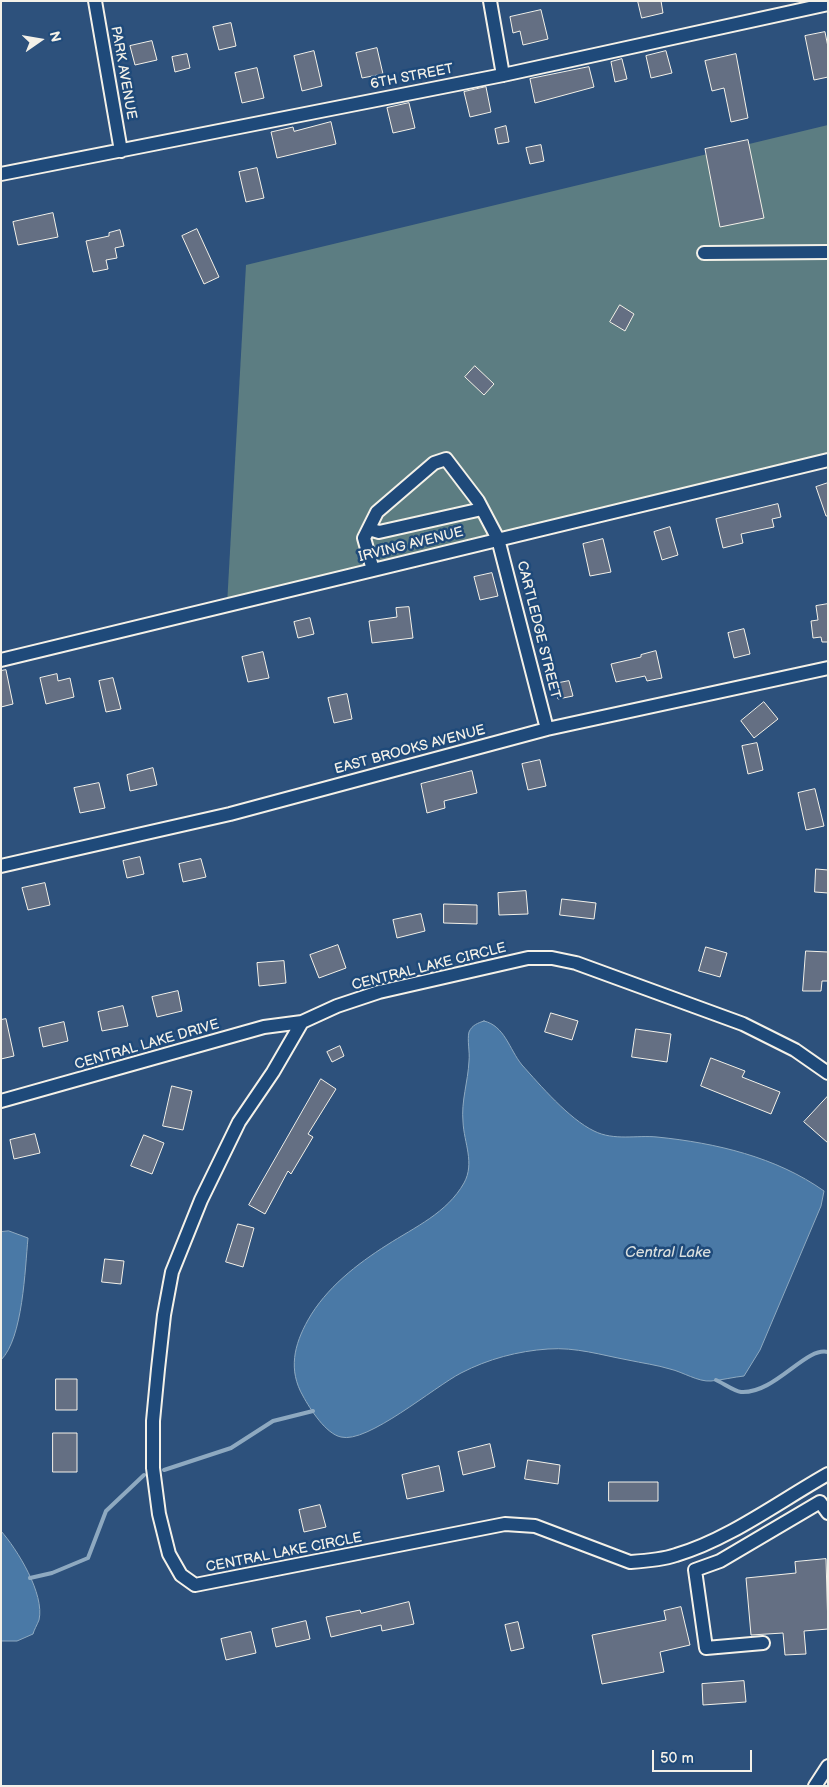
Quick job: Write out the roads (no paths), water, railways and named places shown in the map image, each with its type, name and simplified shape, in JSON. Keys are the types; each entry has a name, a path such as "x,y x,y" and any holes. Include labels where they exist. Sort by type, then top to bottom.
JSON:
{"street":[{"name":"PARK AVENUE","path":"95,1 121,151"},
{"path":"490,1 503,75"},
{"name":"6TH STREET","path":"1,174 503,75 828,4"},
{"path":"704,252 828,252"},
{"path":"373,570 364,538 377,512 434,462 446,459 482,509 498,539"},
{"name":"IRVING AVENUE","path":"1,660 828,460"},
{"path":"369,529 379,532 482,509"},
{"name":"CARTLEDGE STREET","path":"498,539 548,729"},
{"name":"EAST BROOKS AVENUE","path":"1,866 230,814 548,729 828,668"},
{"name":"CENTRAL LAKE CIRCLE","path":"828,1073 795,1050 743,1024 576,963 552,958 528,958 379,992 337,1006 302,1022 273,1072 239,1122 201,1200 172,1272 164,1315 153,1421 153,1468 168,1554 181,1575 195,1585 225,1581 505,1524 535,1526 630,1562 675,1555 726,1534 828,1474"},
{"name":"CENTRAL LAKE DRIVE","path":"1,1101 264,1027 302,1022"},
{"path":"695,1570 720,1561 820,1502 828,1513"},
{"path":"687,1551 695,1570 706,1648 762,1643"},
{"path":"815,1786 828,1766"}],"water":[{"name":"Central Lake","path":"484,1021 502,1033 517,1059 555,1101 584,1126 594,1131 609,1136 657,1137 723,1148 786,1169 824,1191 821,1206 760,1350 744,1376 706,1381 655,1365 578,1350 548,1349 503,1356 471,1368 449,1380 383,1424 353,1437 335,1435 314,1414 298,1386 294,1367 299,1339 315,1308 333,1287 354,1269 376,1252 440,1211 457,1194 464,1183 469,1168 463,1114 469,1061 468,1035 473,1026"},
{"path":"9,1231 28,1238 22,1302 14,1336 1,1360 1,1232"},
{"path":"1,1531 15,1549 28,1572 34,1585 40,1609 39,1620 33,1634 17,1641 1,1641"}],"waterway":[{"path":"716,1380 741,1392 754,1391 778,1379 810,1356 819,1352 828,1352"},
{"path":"164,1470 231,1448 273,1421 313,1411"},
{"path":"30,1578 52,1573 88,1558 106,1511 144,1475"}]}
